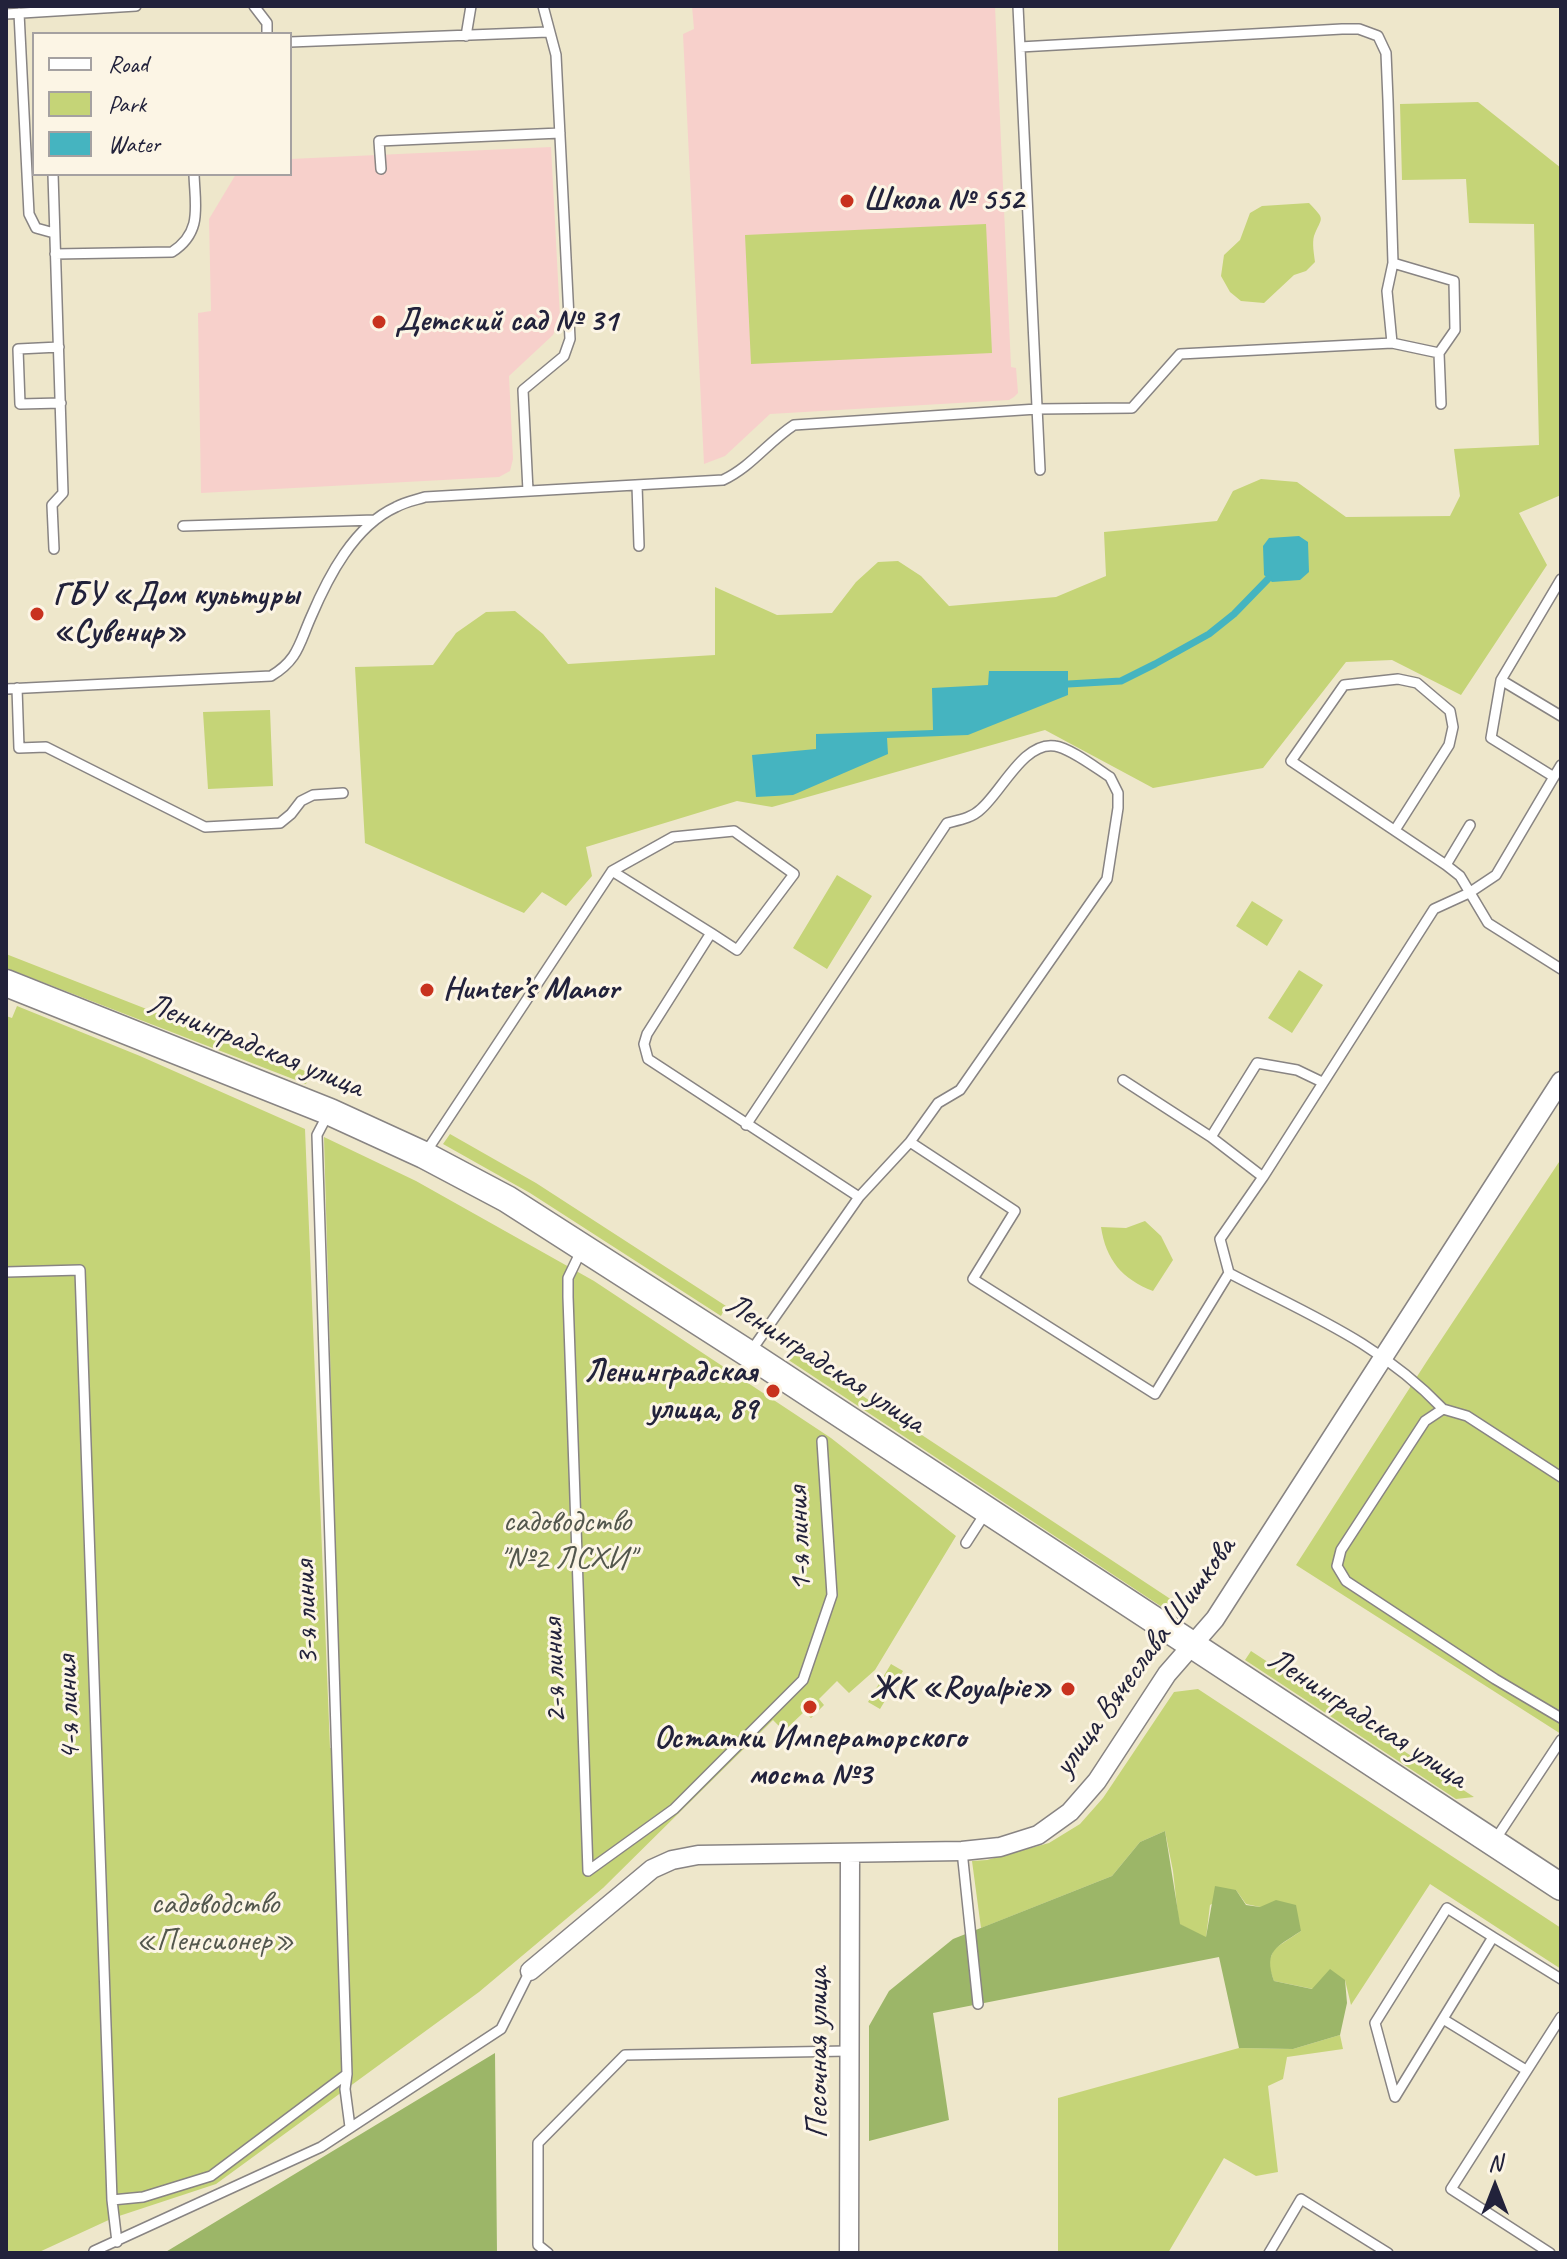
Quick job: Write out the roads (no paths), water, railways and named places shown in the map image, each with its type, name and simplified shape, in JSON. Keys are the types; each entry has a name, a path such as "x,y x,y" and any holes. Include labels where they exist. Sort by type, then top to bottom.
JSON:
{"street":[{"name":"Ленинградская улица","path":"6,983 330,1112 424,1155 507,1199 988,1510 1561,1887"},
{"name":"улица Вячеслава Шишкова","path":"530,1971 652,1869 672,1860 726,1853 850,1854 1000,1847 1038,1835 1070,1812 1097,1781 1167,1674 1215,1619 1561,1081"},
{"name":"Песочная улица","path":"849,2253 850,1854"}],"lane":[{"path":"6,14 136,6"},
{"path":"254,6 267,23 267,32"},
{"path":"466,36 471,6"},
{"path":"528,491 523,390 564,356 570,339 556,55 543,6"},
{"path":"1018,6 1040,470"},
{"path":"19,13 29,214 36,228 54,233"},
{"path":"1020,47 1342,29 1359,29 1378,36 1386,53 1393,263 1387,291 1392,343"},
{"path":"292,42 548,32"},
{"path":"24,121 32,130"},
{"path":"381,169 379,141 560,133"},
{"path":"53,176 63,493 52,505 54,549"},
{"path":"55,254 172,252 183,245 195,226 194,176"},
{"path":"1393,263 1454,281 1455,330 1439,353 1441,404"},
{"path":"343,793 313,795 301,801 280,823 205,827 46,747 19,748 12,688 271,676 291,662 336,566 375,520 396,506 425,497 723,480 752,462 776,437 794,425 1037,409 1132,408 1180,354 1392,343 1439,353"},
{"path":"59,347 18,349 20,404 61,403"},
{"path":"637,485 639,546"},
{"path":"183,526 375,520"},
{"path":"1554,777 1491,738 1501,680 1561,579"},
{"path":"1395,830 1449,745 1453,727 1450,711 1417,683 1398,679 1344,685 1291,761 1446,865 1460,876 1488,923 1561,969"},
{"path":"1501,680 1561,716"},
{"path":"746,1125 947,823 980,811 1030,751 1042,745 1058,746 1110,777 1115,784 1118,808 1107,879 960,1090 938,1103 910,1142 859,1197 749,1354"},
{"path":"910,1142 1015,1211 973,1279 1155,1394 1229,1273 1220,1239 1434,909 1469,893 1496,875 1561,765"},
{"path":"1446,865 1470,825"},
{"path":"424,1155 612,871 673,837 734,831 794,874 737,950 612,871"},
{"path":"711,933 647,1034 644,1052 648,1059 859,1197"},
{"path":"1211,1137 1257,1063 1297,1070 1322,1082"},
{"path":"1123,1080 1211,1137 1263,1177"},
{"name":"3-я линия","path":"330,1112 317,1135 347,2074 345,2089 350,2127"},
{"name":"2-я линия","path":"583,1248 568,1278 588,1871 674,1809 803,1680"},
{"name":"4-я линия","path":"6,1272 80,1270 112,2200 117,2242"},
{"path":"1229,1273 1354,1337 1415,1379 1443,1409 1467,1416 1561,1477"},
{"path":"1443,1409 1425,1421 1341,1550 1337,1566 1346,1581 1495,1679 1561,1718"},
{"name":"1-я линия","path":"803,1680 832,1595 822,1441"},
{"path":"966,1543 988,1510"},
{"path":"1493,1842 1561,1740"},
{"path":"962,1851 978,2004"},
{"path":"1493,1937 1395,2097 1375,2023 1447,1908 1561,1979"},
{"path":"94,2251 321,2147 501,2029 530,1971"},
{"path":"1550,2253 1451,2189 1561,2017"},
{"path":"1443,2019 1526,2070"},
{"path":"548,2253 538,2245 538,2143 625,2055 848,2051"},
{"path":"112,2200 143,2197 211,2176 347,2074"},
{"path":"1269,2253 1301,2199 1388,2253"}],"water":[{"path":"1299,536 1308,542 1309,572 1300,580 1272,582 1264,575 1263,546 1269,538"},
{"path":"989,671 1068,671 1068,695 968,735 887,738 888,754 793,795 756,797 752,755 816,749 816,734 933,730 932,688 988,685"}],"waterway":[{"path":"1068,684 1121,681 1155,664 1209,634 1234,614 1268,579"}],"place":[{"name":"Школа № 552","path":"847,201"},
{"name":"Детский сад № 31","path":"379,322"},
{"name":"ГБУ «Дом культуры «Сувенир»","path":"37,614"},
{"name":"Hunter’s Manor","path":"427,990"},
{"name":"Ленинградская улица, 89","path":"773,1391"},
{"name":"ЖК «Royalpie»","path":"1068,1689"},
{"name":"Остатки Императорского моста №3","path":"810,1707"}],"park label":[{"name":"садоводство \"№2 ЛСХИ\"","path":"567,1542"},
{"name":"садоводство «Пенсионер»","path":"215,1924"}]}
